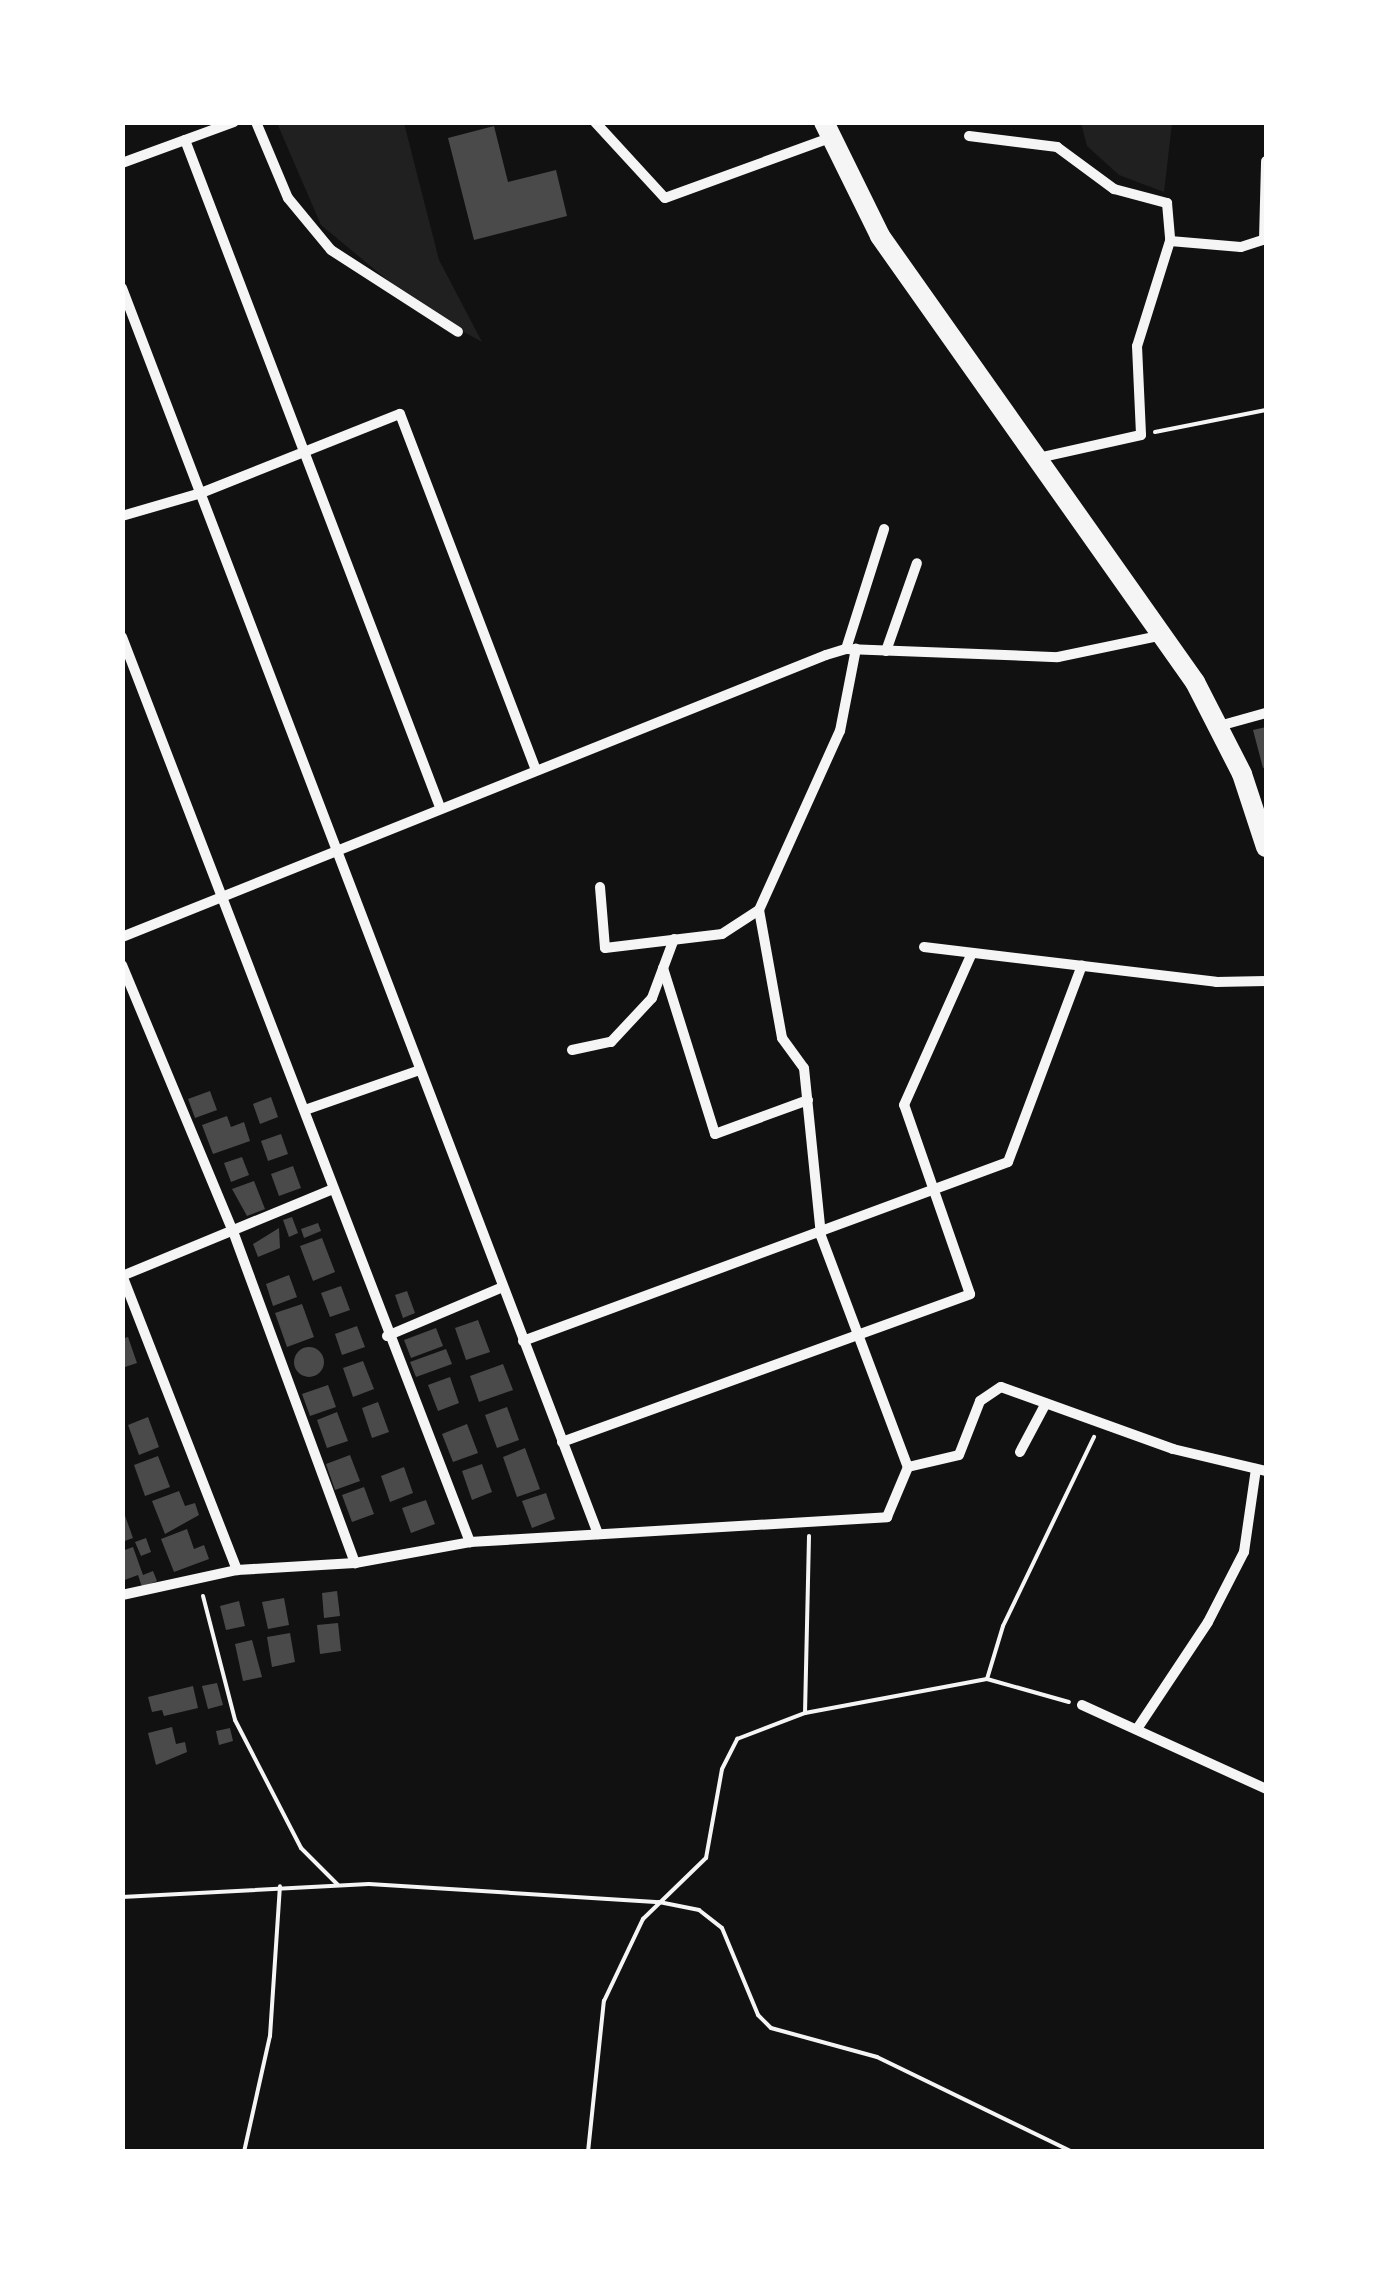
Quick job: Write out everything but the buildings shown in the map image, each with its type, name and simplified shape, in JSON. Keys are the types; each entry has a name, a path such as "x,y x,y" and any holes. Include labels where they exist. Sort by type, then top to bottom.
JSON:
{"highway":[{"path":"827,130 880,236 1164,634 1220,726 1266,846"}],"street":[{"path":"122,163 234,122"},
{"path":"256,122 288,198 331,250 458,332"},
{"path":"595,122 665,198 827,130"},
{"path":"969,136 1058,147 1114,189 1167,203 1170,241 1137,346 1141,435 1037,458"},
{"path":"185,140 440,807"},
{"path":"1170,241 1241,247 1265,240 1266,162"},
{"path":"122,288 598,1534"},
{"path":"122,516 200,493 400,414 536,770"},
{"path":"600,888 605,948 722,934 759,910 840,731 851,649 884,529"},
{"path":"886,652 917,564"},
{"path":"122,937 336,848 851,649 1058,657 1164,634"},
{"path":"122,637 470,1542"},
{"path":"1220,726 1266,714"},
{"path":"122,1596 237,1570 355,1563 470,1542 887,1517 908,1468 821,1236 804,1068 782,1038 759,910"},
{"path":"572,1050 611,1042 652,998 674,939"},
{"path":"924,947 1082,966 1266,981"},
{"path":"562,1442 970,1294 930,1192 904,1105 971,954"},
{"path":"122,965 234,1234 355,1563"},
{"path":"523,1342 821,1236 1008,1162 1082,966"},
{"path":"663,968 715,1134 808,1100"},
{"path":"305,1110 420,1070"},
{"path":"237,1570 122,1276 234,1234 333,1189"},
{"path":"388,1336 503,1288"},
{"path":"908,1468 958,1455 980,1401 1002,1387 1101,1423 1261,1470 1244,1552 1208,1622 1138,1729"},
{"path":"1020,1452 1046,1403"},
{"path":"1082,1706 1266,1789"}],"path":[{"path":"1141,435 1266,410"},
{"path":"987,1679 1003,1626 1101,1423"},
{"path":"805,1713 809,1522"},
{"path":"199,1578 235,1720 301,1848 338,1885"},
{"path":"588,2152 604,2001 643,1919 706,1858 722,1769 736,1739 805,1713 987,1679 1082,1706"},
{"path":"122,1897 338,1885 659,1902 699,1910 722,1928 758,2015 770,2028 878,2057 1073,2152"},
{"path":"244,2152 270,2036 280,1886"}],"shaded area":[{"path":"277,123 404,123 439,260 482,342 421,308 321,225"},
{"path":"1081,123 1172,123 1164,192 1119,175 1087,146"}]}
